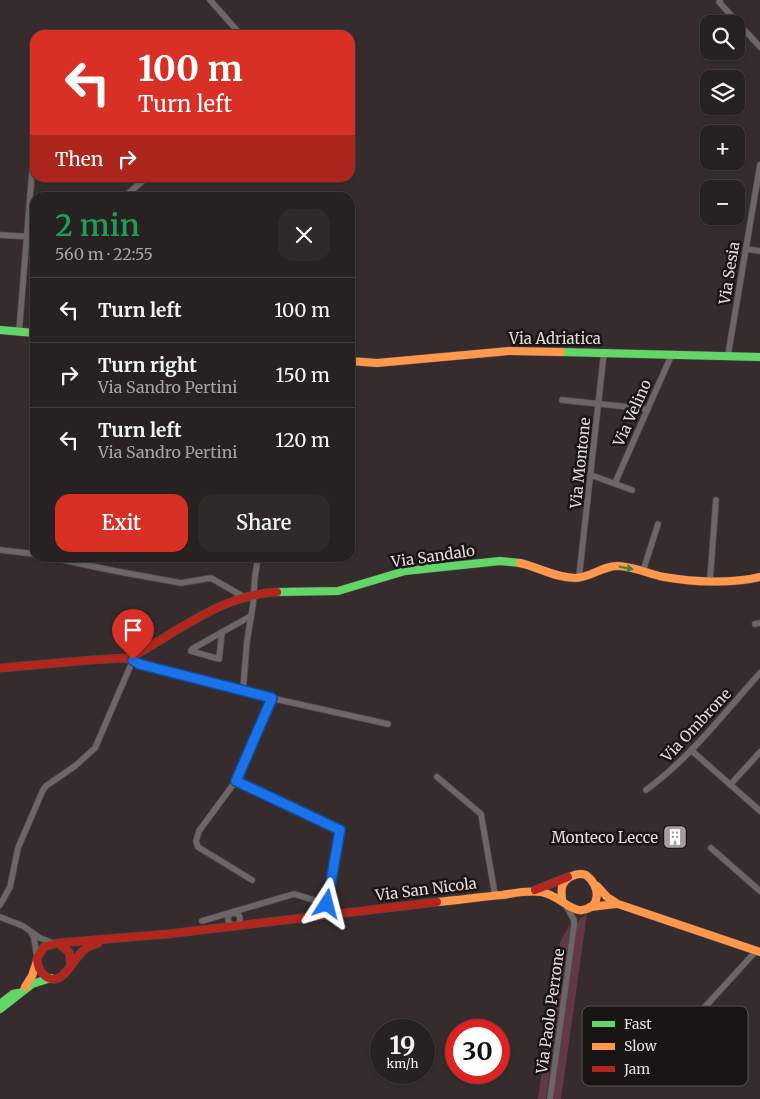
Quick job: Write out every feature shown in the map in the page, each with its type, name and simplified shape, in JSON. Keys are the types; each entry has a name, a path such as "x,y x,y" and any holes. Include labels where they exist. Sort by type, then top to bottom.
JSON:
{"main road":[{"path":"0,330 30,333"},
{"name":"Via Adriatica","path":"355,361 377,363 509,351 728,354 760,357"},
{"name":"Via Sandalo","path":"133,660 137,654 185,626 225,605 255,594 337,591 410,570 477,565 491,562 514,562 580,578"},
{"path":"580,578 613,566 675,578 745,581 760,577"},
{"path":"0,668 91,660 125,658 133,660"},
{"name":"Via San Nicola","path":"532,891 570,876 585,875 596,884 607,898 618,904 758,952"},
{"path":"564,903 562,887 570,876"},
{"path":"589,908 597,898 596,884"},
{"name":"Via San Nicola","path":"56,943 108,940 532,891 548,893 572,910 579,911 596,905 618,904"},
{"name":"Via San Nicola","path":"21,991 36,982 62,977 86,948 108,940"},
{"path":"0,1009 21,991 32,976 43,947 56,943 68,950 71,965"},
{"path":"37,959 40,972 52,978"},
{"path":"0,1004 13,994 21,991"},
{"path":"0,1013 11,1000"}],"street":[{"path":"210,0 237,30"},
{"path":"719,1 760,47"},
{"name":"Via Sesia","path":"728,354 760,165"},
{"path":"130,192 141,182"},
{"path":"19,332 30,199"},
{"path":"0,235 27,237"},
{"path":"746,249 757,250 760,247"},
{"name":"Via Montone","path":"580,578 604,352"},
{"name":"Via Velino","path":"615,483 672,354"},
{"path":"562,400 648,409"},
{"path":"591,475 632,490"},
{"path":"710,580 716,500"},
{"path":"643,571 658,524"},
{"path":"0,550 30,553"},
{"path":"74,562 181,583 211,578 221,582 244,597"},
{"path":"243,690 257,562"},
{"path":"222,632 220,659 191,651 192,649 222,632 251,616"},
{"path":"0,905 10,886 18,848 43,790 95,748 133,660 139,664 272,698 388,724"},
{"name":"Via Ombrone","path":"646,790 663,778 692,750 760,673"},
{"path":"252,880 200,849 196,841 199,831 236,781 272,698"},
{"path":"692,750 760,812"},
{"path":"730,785 760,752"},
{"path":"437,777 481,814 495,895"},
{"path":"236,781 340,830 326,915"},
{"path":"711,848 760,891"},
{"path":"202,922 294,894 327,904"},
{"name":"Via Paolo Perrone","path":"550,1099 574,926 574,920 564,903"},
{"path":"574,926 581,915 589,908"},
{"path":"232,912 236,912 240,919 235,925"},
{"path":"0,917 28,928 40,938 56,943"},
{"path":"28,928 34,938 37,959"},
{"path":"707,1006 758,952"}],"shaded area":[{"path":"587,914 561,1099 552,1099 576,927 579,920"},
{"path":"571,923 546,1099 538,1099 560,942"}],"traffic: fast":[{"path":"0,330 30,333"},
{"path":"561,352 760,357"},
{"path":"277,592 338,591 405,571 500,561 520,563"},
{"path":"0,1009 32,984 51,978"},
{"path":"0,1004 13,994 18,993"}],"traffic: slow":[{"path":"355,361 377,363 509,351 561,352"},
{"path":"520,563 568,578 586,576 613,566 631,568 664,577 712,582 737,581 760,577"},
{"path":"437,902 536,891 547,893 573,908 582,910 593,905 596,901 596,890 591,879 586,875 579,874 566,880 562,887 562,900"},
{"path":"597,886 607,897 618,904 760,952"},
{"path":"590,907 616,904"},
{"path":"25,987 32,976 37,961"}],"traffic: jam":[{"path":"0,668 91,660 125,658 133,660 137,654 204,614 239,599 277,592"},
{"path":"535,890 568,877"},
{"path":"58,943 168,934 437,902"},
{"path":"71,965 69,952 58,943 44,947 37,958 37,963 43,974 51,979 57,979 67,971 80,954 98,943"}],"place":[{"name":"Monteco Lecce","path":"675,837"}],"route":[{"path":"133,660 139,664 272,698 236,781 340,830 327,904"}]}
